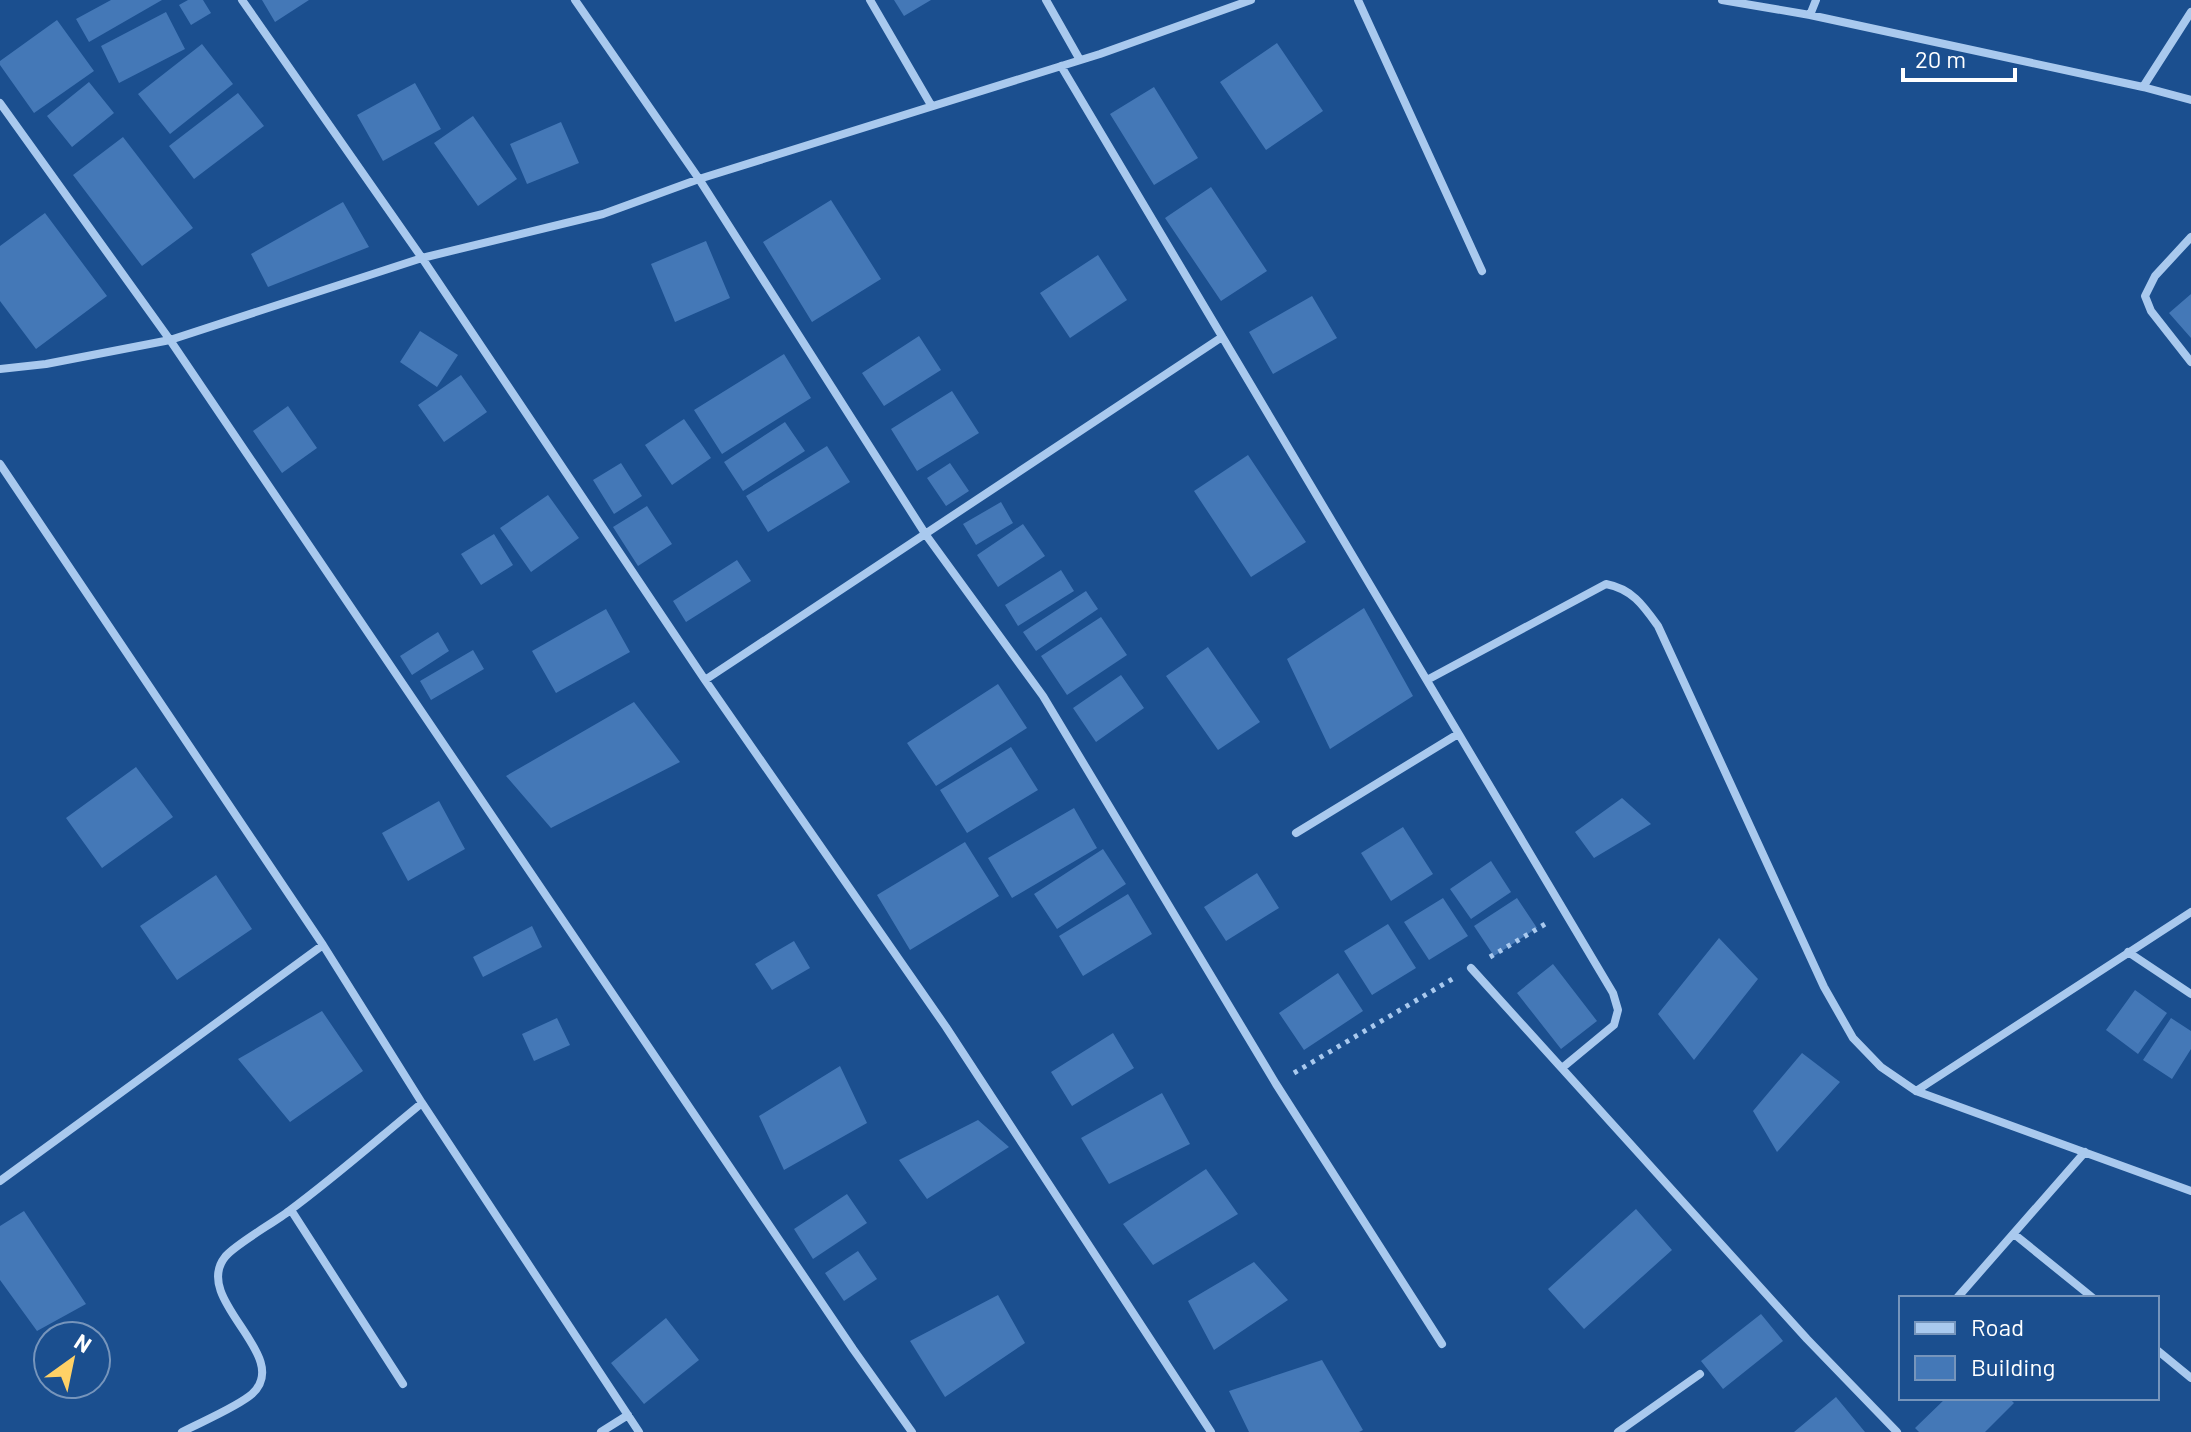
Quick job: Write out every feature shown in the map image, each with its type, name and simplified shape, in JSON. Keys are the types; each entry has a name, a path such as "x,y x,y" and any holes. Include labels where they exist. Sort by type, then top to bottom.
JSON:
{"street":[{"path":"242,0 422,258 705,680 946,1027 1211,1432"},
{"path":"575,0 699,179 926,535 1043,696 1276,1084 1442,1344"},
{"path":"870,0 931,105"},
{"path":"1046,0 1080,60"},
{"path":"0,369 46,364 170,340 422,258 603,214 699,179 1080,60 1251,0"},
{"path":"1358,0 1482,271"},
{"path":"1722,0 1810,15 2191,100"},
{"path":"1810,15 1816,0"},
{"path":"2143,87 2191,12"},
{"path":"1061,66 1613,993 1618,1010 1614,1025 1562,1068"},
{"path":"0,103 170,340 912,1432"},
{"path":"2191,237 2155,276 2145,296 2151,311 2191,362"},
{"path":"705,680 1222,337"},
{"path":"0,464 323,945 422,1103 639,1432"},
{"path":"1427,680 1606,584 1622,587 1640,600 1658,626 1824,987 1853,1038 1881,1067 1916,1091 2191,1191"},
{"path":"1296,833 1458,734"},
{"path":"1916,1091 2191,912"},
{"path":"0,1181 323,945"},
{"path":"2128,952 2191,994"},
{"path":"1471,968 1807,1339 1897,1432"},
{"path":"182,1432 251,1395 262,1381 258,1355 222,1296 217,1274 225,1257 291,1210 422,1103"},
{"path":"1959,1296 2085,1152"},
{"path":"291,1210 403,1384"},
{"path":"2014,1234 2091,1296"},
{"path":"2159,1352 2191,1378"},
{"path":"1618,1432 1700,1374"},
{"path":"601,1432 628,1415"}],"path":[{"path":"1276,1084 1564,913"}],"building":[{"path":"111,0 162,0 89,42 76,19"},
{"path":"188,0 203,0 211,13 191,25 179,5"},
{"path":"262,0 309,0 275,22"},
{"path":"894,0 931,0 904,16"},
{"path":"166,12 185,49 119,83 101,46"},
{"path":"57,20 94,71 34,113 0,61"},
{"path":"1277,43 1323,111 1266,150 1220,82"},
{"path":"202,44 233,84 170,134 138,94"},
{"path":"89,82 114,113 72,147 47,116"},
{"path":"415,83 441,129 383,161 357,115"},
{"path":"1154,87 1198,158 1154,185 1110,114"},
{"path":"238,93 264,126 194,179 169,146"},
{"path":"473,116 517,179 478,206 434,143"},
{"path":"561,122 579,163 527,184 510,144"},
{"path":"123,137 193,228 142,266 73,175"},
{"path":"1211,187 1267,271 1221,301 1165,218"},
{"path":"831,200 881,279 812,322 763,242"},
{"path":"343,202 369,247 268,287 251,254"},
{"path":"45,213 107,296 36,349 0,301 0,246"},
{"path":"706,241 730,298 675,322 651,264"},
{"path":"1098,255 1127,300 1070,338 1040,293"},
{"path":"2191,294 2191,338 2169,313"},
{"path":"1312,296 1337,338 1273,374 1249,332"},
{"path":"420,331 458,355 437,387 400,362"},
{"path":"919,336 941,370 884,406 862,373"},
{"path":"784,354 811,398 722,454 694,410"},
{"path":"461,375 487,412 444,442 418,405"},
{"path":"952,391 979,433 917,471 891,429"},
{"path":"288,406 317,448 282,473 253,431"},
{"path":"684,419 711,458 672,485 645,445"},
{"path":"785,422 805,451 743,491 724,462"},
{"path":"827,446 850,482 768,532 746,496"},
{"path":"1248,455 1306,542 1251,577 1194,491"},
{"path":"621,463 642,496 614,514 593,480"},
{"path":"950,463 969,491 946,506 927,478"},
{"path":"548,495 579,538 531,572 500,528"},
{"path":"1001,502 1013,523 976,545 963,524"},
{"path":"647,506 672,544 638,566 613,527"},
{"path":"1023,524 1045,556 998,587 977,555"},
{"path":"494,534 513,565 481,585 461,554"},
{"path":"737,560 751,581 686,622 673,601"},
{"path":"1061,570 1074,591 1018,626 1005,605"},
{"path":"1086,591 1098,609 1036,651 1023,632"},
{"path":"1364,608 1413,696 1330,749 1287,659"},
{"path":"606,609 630,652 556,693 532,651"},
{"path":"1101,617 1127,655 1067,695 1041,656"},
{"path":"438,632 449,651 412,675 400,656"},
{"path":"1208,647 1260,722 1218,750 1166,676"},
{"path":"473,650 484,669 431,700 420,681"},
{"path":"1121,675 1144,708 1096,742 1073,708"},
{"path":"998,684 1027,728 936,786 907,743"},
{"path":"634,702 680,762 551,828 506,776"},
{"path":"1011,747 1038,790 967,833 940,790"},
{"path":"136,767 173,817 102,868 66,818"},
{"path":"1622,798 1651,824 1594,858 1575,832"},
{"path":"439,801 465,849 408,881 382,833"},
{"path":"1074,808 1097,848 1012,898 988,858"},
{"path":"1403,827 1433,874 1391,901 1361,853"},
{"path":"965,842 999,896 910,950 877,895"},
{"path":"1103,849 1126,884 1057,929 1034,894"},
{"path":"1491,861 1511,892 1471,919 1450,889"},
{"path":"1257,873 1279,908 1226,941 1204,907"},
{"path":"216,875 252,929 177,980 140,926"},
{"path":"1128,894 1152,934 1083,976 1059,936"},
{"path":"1443,898 1468,936 1429,960 1404,922"},
{"path":"1517,898 1537,928 1494,956 1474,926"},
{"path":"1388,924 1416,968 1372,995 1344,951"},
{"path":"532,926 542,947 483,977 473,957"},
{"path":"1719,938 1758,979 1694,1060 1658,1014"},
{"path":"794,941 810,968 772,990 755,964"},
{"path":"1553,964 1597,1021 1561,1049 1517,993"},
{"path":"1338,973 1363,1011 1304,1050 1279,1013"},
{"path":"2135,990 2167,1013 2138,1054 2106,1030"},
{"path":"322,1011 363,1071 290,1122 238,1059"},
{"path":"557,1018 570,1045 534,1061 522,1034"},
{"path":"2171,1018 2191,1031 2191,1049 2172,1079 2143,1060"},
{"path":"1113,1033 1134,1068 1072,1106 1051,1072"},
{"path":"1802,1053 1840,1082 1777,1152 1753,1111"},
{"path":"840,1066 867,1123 784,1170 759,1116"},
{"path":"1162,1093 1190,1144 1109,1184 1081,1138"},
{"path":"978,1120 1009,1147 927,1199 899,1160"},
{"path":"1206,1169 1238,1214 1153,1265 1123,1224"},
{"path":"847,1194 867,1223 813,1259 794,1229"},
{"path":"1636,1209 1672,1250 1584,1329 1548,1289"},
{"path":"24,1211 86,1304 57,1320 32,1320 32,1324 0,1280 0,1226"},
{"path":"858,1251 877,1279 844,1301 825,1273"},
{"path":"1254,1262 1288,1300 1214,1350 1188,1301"},
{"path":"998,1295 1025,1343 945,1397 910,1341"},
{"path":"1761,1314 1783,1341 1723,1389 1701,1361"},
{"path":"666,1318 699,1360 644,1404 611,1363"},
{"path":"1322,1360 1363,1430 1249,1432 1229,1391"},
{"path":"1836,1397 1865,1432 1794,1432"},
{"path":"1944,1400 2011,1400 2014,1403 1985,1432 1919,1432 1915,1428"}]}
